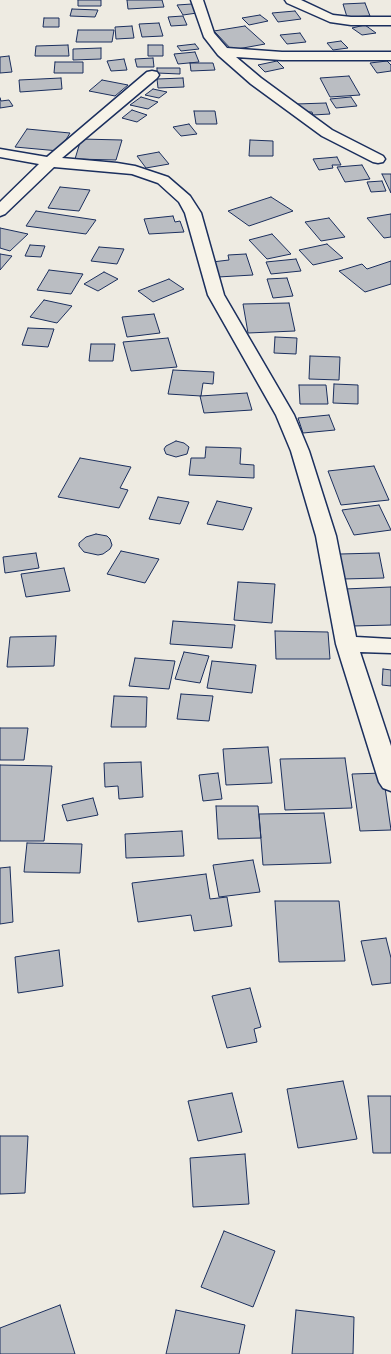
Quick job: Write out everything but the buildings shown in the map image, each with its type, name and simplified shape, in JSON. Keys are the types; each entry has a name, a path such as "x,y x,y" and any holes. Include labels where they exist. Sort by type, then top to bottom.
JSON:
{"street":[{"path":"197,0 208,34 223,52 256,81 327,133 378,159"},
{"path":"292,0 330,18 351,21 391,21"},
{"path":"223,52 282,56 391,56"},
{"path":"0,211 57,155 152,75"},
{"path":"0,153 51,162 117,167 135,170 163,180 185,199 193,213 216,295 285,415 300,451 326,536 347,644 391,782"},
{"path":"347,644 391,646"}]}
